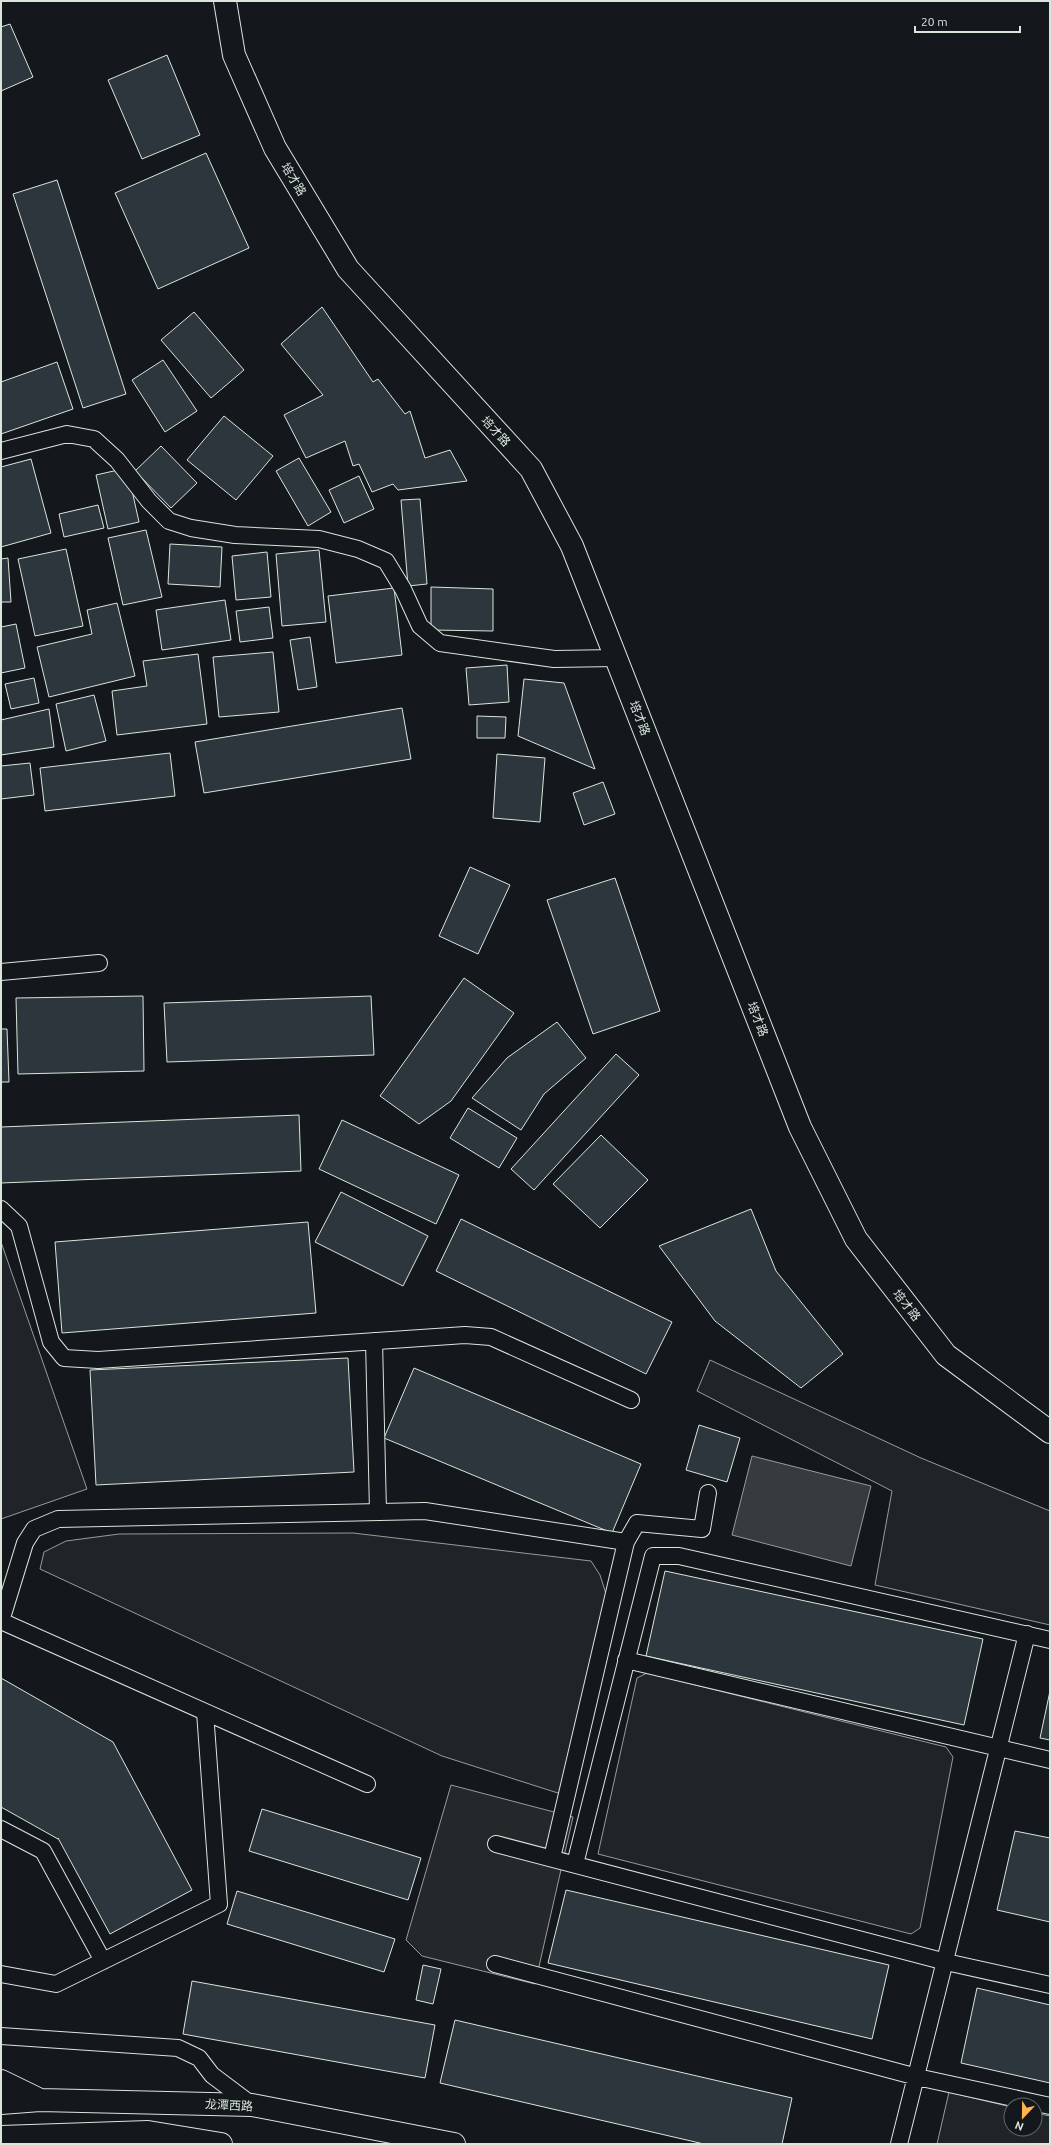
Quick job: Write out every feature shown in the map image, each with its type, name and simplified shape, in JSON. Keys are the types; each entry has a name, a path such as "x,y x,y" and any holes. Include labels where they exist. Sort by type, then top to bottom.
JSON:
{"street":[{"name":"培才路","path":"225,1 234,55 275,148 348,269 531,469 572,546 800,1127 856,1238 946,1355 1050,1432"},
{"path":"1,2081 40,2100"},
{"name":"龙潭西路","path":"1,2103 40,2100 252,2105 454,2144"},
{"path":"1,2137 59,2133 148,2132 221,2144"},
{"path":"39,2144 59,2133"}],"lane":[{"path":"1,451 67,434 94,439 117,460 149,501 169,521 191,528 235,535 319,539 358,549 386,561 403,589 420,626 440,643 554,659 616,658"},
{"path":"1,972 98,963"},
{"path":"1,1209 19,1226 51,1342 64,1358 98,1360 465,1334 491,1337 631,1400"},
{"path":"374,1341 378,1512"},
{"path":"552,1858 626,1542 637,1523 702,1529 708,1493"},
{"path":"368,1784 1,1621 25,1543 34,1529 58,1519 425,1511 626,1542"},
{"path":"575,1864 653,1556 679,1556 1050,1640"},
{"path":"899,2144 918,2076 1027,1634"},
{"path":"626,1660 1050,1760"},
{"path":"1,1974 56,1984 219,1904 205,1712"},
{"path":"1,1829 43,1851 103,1961"},
{"path":"496,1844 946,1962 1050,1985"},
{"path":"495,1964 918,2076 1050,2106"},
{"path":"1,2036 178,2048 199,2058 212,2075 252,2105"}],"shaded area":[{"path":"1,1242 87,1489 1,1519"},
{"path":"710,1360 921,1458 1050,1511 1050,1625 875,1585 892,1491 697,1391"},
{"path":"752,1456 871,1486 851,1566 732,1535"},
{"path":"353,1533 591,1561 600,1575 607,1597 561,1794 442,1756 40,1569 44,1552 66,1541 119,1534"},
{"path":"647,1673 946,1747 953,1757 920,1928 911,1934 598,1854 637,1678"},
{"path":"451,1785 573,1817 535,1984 422,1956 406,1940"},
{"path":"949,2092 1003,2105 1003,2137 1043,2137 1043,2115 1050,2116 1050,2144 937,2144"}],"building":[{"path":"10,24 33,77 1,91 1,27"},
{"path":"167,55 200,135 142,159 108,80"},
{"path":"206,153 249,248 158,289 115,193"},
{"path":"57,180 126,394 83,408 13,194"},
{"path":"322,307 373,382 378,379 405,414 410,411 425,458 450,450 467,481 398,490 393,484 372,492 359,464 353,466 345,441 306,458 284,415 323,395 281,344"},
{"path":"194,312 244,370 211,398 161,340"},
{"path":"163,360 197,411 165,432 132,380"},
{"path":"57,362 73,409 1,434 1,382"},
{"path":"224,416 273,456 236,500 187,460"},
{"path":"161,446 197,483 171,508 135,471"},
{"path":"299,458 331,512 308,526 276,471"},
{"path":"31,459 51,533 1,547 1,467"},
{"path":"118,470 131,486 139,522 108,529 96,475"},
{"path":"359,476 374,509 344,523 329,490"},
{"path":"420,499 427,584 408,586 401,500"},
{"path":"98,505 104,528 64,537 59,514"},
{"path":"146,530 162,597 123,605 108,538"},
{"path":"170,544 222,547 220,587 168,584"},
{"path":"66,549 83,626 35,636 18,559"},
{"path":"319,550 326,622 282,626 276,554"},
{"path":"267,552 271,597 236,600 232,556"},
{"path":"8,558 11,602 1,602 1,559"},
{"path":"431,587 493,589 493,631 431,630"},
{"path":"394,588 402,655 336,663 328,596"},
{"path":"225,600 231,640 162,650 156,610"},
{"path":"117,603 135,676 49,697 37,647 92,634 87,610"},
{"path":"269,607 273,638 240,642 236,611"},
{"path":"16,624 25,668 1,673 1,627"},
{"path":"310,637 317,687 298,690 290,640"},
{"path":"273,652 279,712 219,717 213,657"},
{"path":"198,654 207,724 117,735 112,691 147,686 143,661"},
{"path":"507,665 509,702 469,705 466,668"},
{"path":"34,678 39,703 11,709 5,684"},
{"path":"524,679 564,683 595,769 518,736"},
{"path":"94,695 106,741 66,751 56,704"},
{"path":"402,708 411,759 204,793 195,742"},
{"path":"49,709 54,747 1,755 1,720"},
{"path":"477,716 506,717 505,738 477,738"},
{"path":"170,753 175,796 45,811 40,768"},
{"path":"497,754 545,758 540,822 493,818"},
{"path":"30,763 34,795 1,799 1,766"},
{"path":"603,782 615,814 584,825 573,793"},
{"path":"470,867 510,885 478,954 439,936"},
{"path":"615,878 660,1011 593,1034 547,900"},
{"path":"464,978 514,1013 451,1101 419,1124 380,1096"},
{"path":"143,996 144,1071 18,1074 16,998"},
{"path":"371,996 374,1055 167,1062 164,1003"},
{"path":"557,1022 586,1058 544,1094 521,1130 472,1098 507,1058"},
{"path":"1,1029 7,1029 9,1082 1,1082"},
{"path":"616,1054 639,1075 534,1190 511,1169"},
{"path":"468,1108 517,1138 499,1168 450,1138"},
{"path":"299,1115 301,1171 1,1183 1,1127"},
{"path":"342,1120 459,1175 436,1224 319,1169"},
{"path":"601,1135 648,1180 600,1228 553,1184"},
{"path":"341,1192 428,1236 403,1286 315,1242"},
{"path":"751,1209 776,1271 843,1354 801,1388 715,1321 659,1246"},
{"path":"461,1219 672,1322 646,1374 436,1271"},
{"path":"308,1222 316,1313 62,1333 55,1242"},
{"path":"348,1358 354,1472 96,1485 90,1370"},
{"path":"414,1368 641,1464 612,1533 384,1438"},
{"path":"699,1425 740,1438 727,1482 686,1470"},
{"path":"665,1571 983,1639 964,1725 646,1656"},
{"path":"1,1678 113,1742 192,1890 110,1934 58,1838 1,1807"},
{"path":"1050,1691 1050,1740 1040,1738"},
{"path":"262,1809 421,1858 408,1900 249,1851"},
{"path":"1015,1831 1050,1838 1050,1922 997,1910"},
{"path":"566,1890 889,1965 872,2039 548,1963"},
{"path":"237,1891 395,1939 384,1972 227,1924"},
{"path":"423,1965 441,1969 433,2004 416,2000"},
{"path":"192,1981 435,2025 425,2078 183,2034"},
{"path":"977,1988 1050,2005 1050,2083 961,2063"},
{"path":"455,2020 792,2098 782,2144 704,2144 440,2083"}]}
